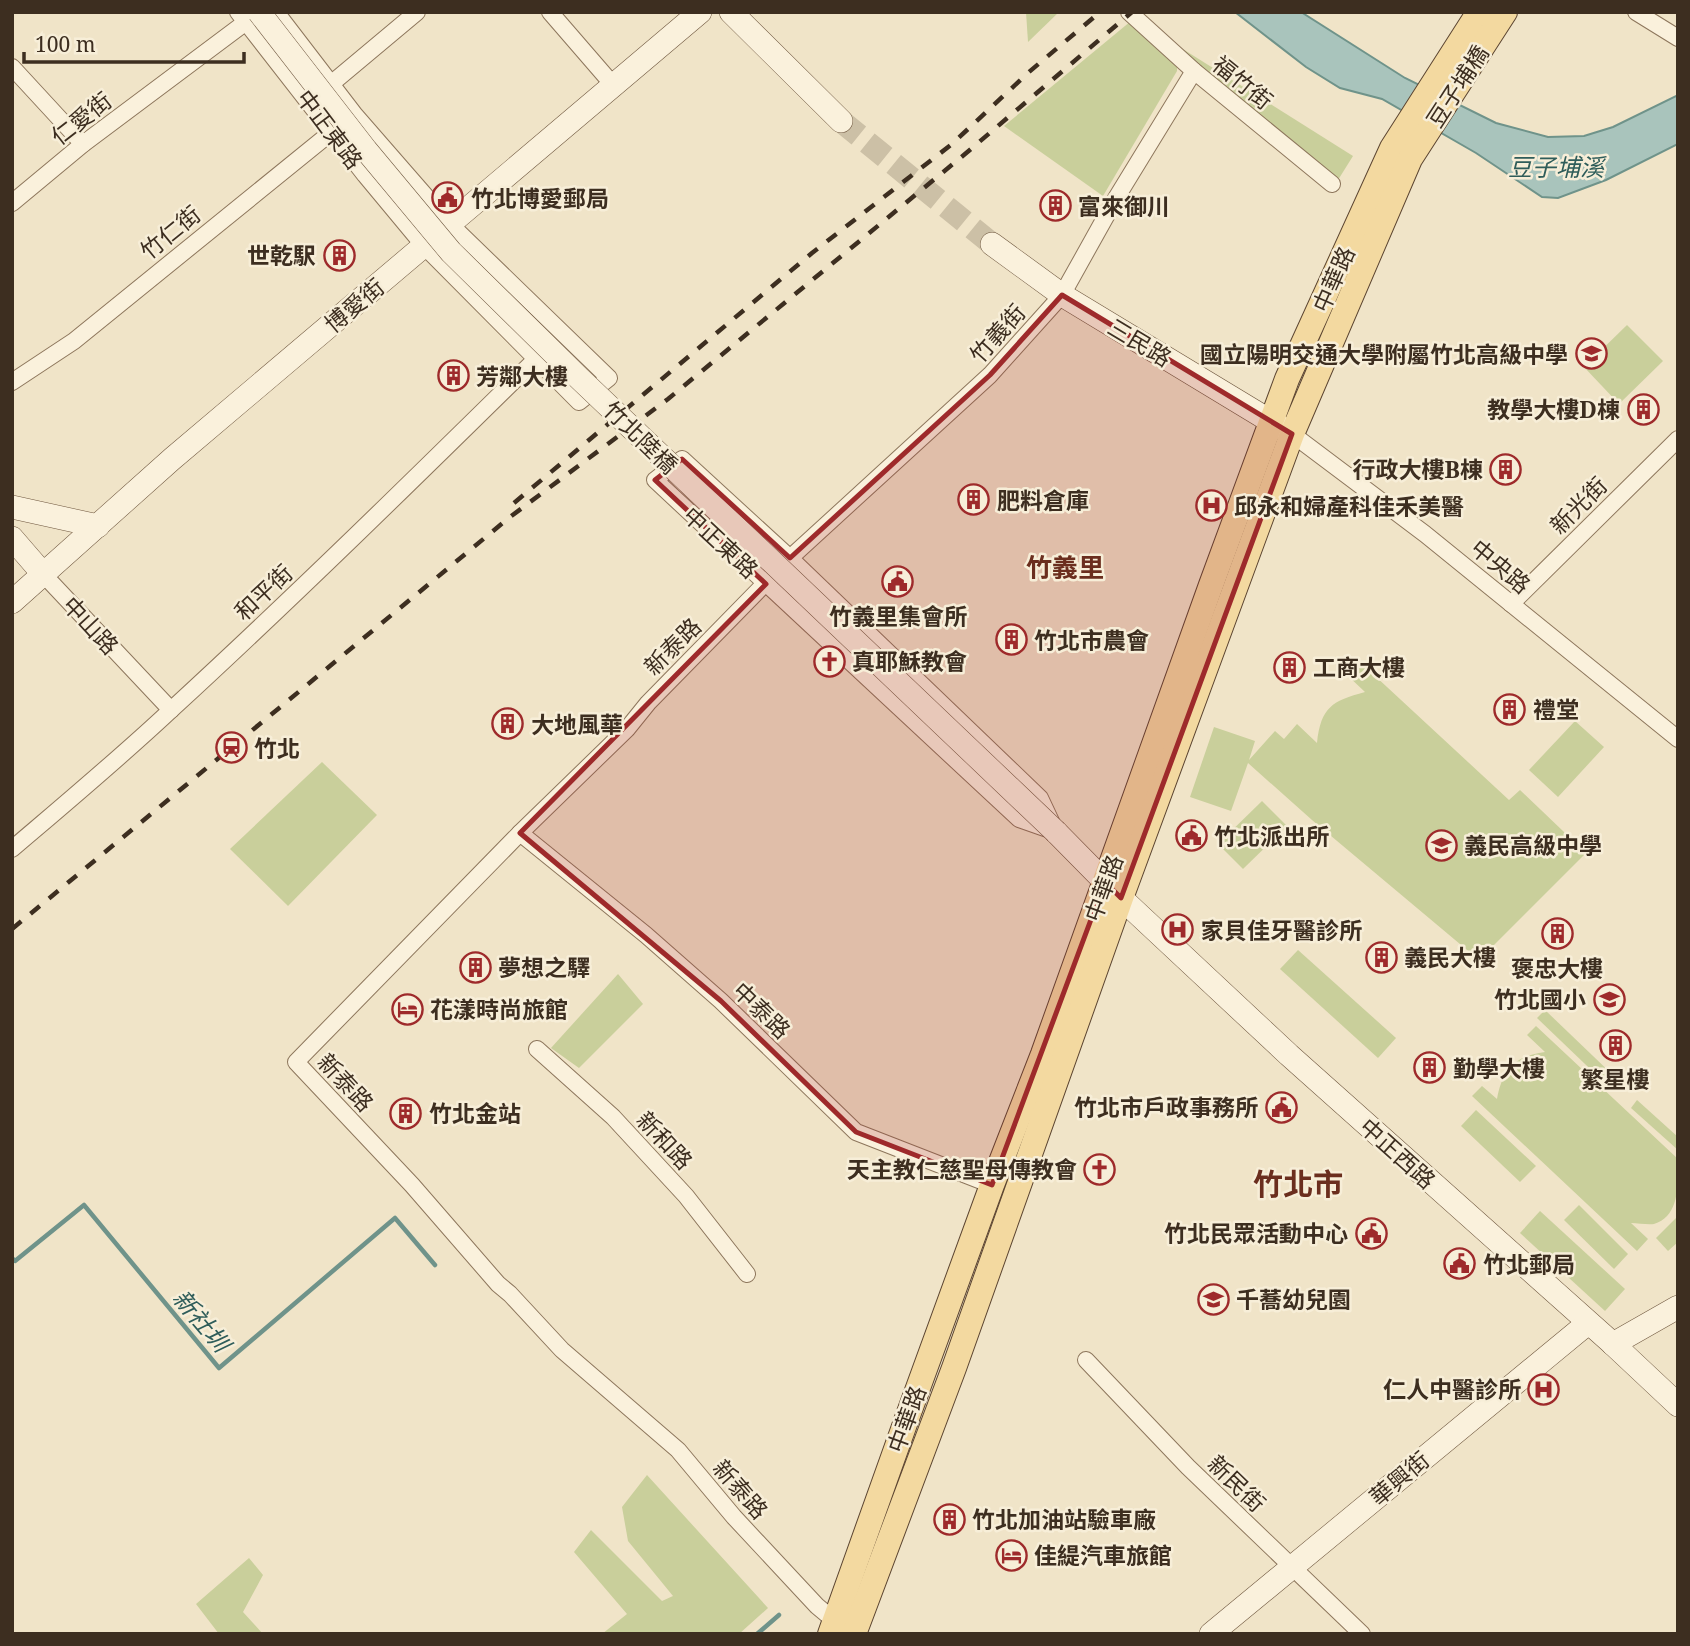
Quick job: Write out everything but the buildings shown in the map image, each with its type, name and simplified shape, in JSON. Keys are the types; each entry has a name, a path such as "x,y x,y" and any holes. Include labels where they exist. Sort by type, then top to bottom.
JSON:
{"main road":[{"name":"豆子埔橋","path":"1401,154 1479,12"},
{"name":"豆子埔橋","path":"1401,154 1505,12"},
{"name":"中華路","path":"842,1631 954,1368 1270,421 1287,379 1401,154"},
{"name":"中華路","path":"842,1631 992,1185 1043,1055 1113,890 1401,154"}],"street":[{"name":"中正東路","path":"248,15 331,131 424,246 536,359 579,402 609,378 450,224 355,115 276,12"},
{"path":"310,102 417,12"},
{"path":"550,12 614,86"},
{"name":"博愛街","path":"12,602 172,459 700,12"},
{"path":"732,12 841,121"},
{"name":"福竹街","path":"1129,12 1194,71 1332,184"},
{"path":"1636,12 1658,18 1678,38"},
{"name":"仁愛街","path":"12,203 248,15"},
{"name":"竹北陸橋","path":"248,15 451,252 579,378 1056,832"},
{"path":"12,67 83,144"},
{"name":"竹義街","path":"769,580 990,375 1062,295 1115,200 1194,71"},
{"name":"竹仁街","path":"12,382 74,341 331,131 355,115"},
{"name":"三民路","path":"992,244 1062,295 1292,434"},
{"name":"和平街","path":"12,849 171,710 335,557 536,359"},
{"name":"中央路","path":"1292,434 1425,534 1678,739"},
{"name":"新光街","path":"1511,604 1678,439"},
{"name":"中正東路","path":"1056,832 1019,819 769,580 655,480 682,459 790,558 1040,798 1056,832 1113,890"},
{"path":"12,507 98,526"},
{"name":"中山路","path":"12,538 171,710"},
{"name":"新泰路","path":"769,580 648,703 627,729 520,833 296,1062 412,1185 498,1284 562,1350 678,1450 734,1517 842,1631"},
{"name":"中泰路","path":"520,833 646,935 721,1001 856,1132 992,1185"},
{"name":"中正西路","path":"1113,890 1289,1055 1678,1405"},
{"name":"新和路","path":"537,1049 613,1117 686,1196 747,1274"},
{"path":"1613,1344 1678,1307"},
{"name":"華興街","path":"1211,1634 1588,1323"},
{"name":"新民街","path":"1086,1360 1188,1467 1362,1634"}],"highlighted area":[{"path":"1062,295 1292,434 1121,898 1105,882 992,1185 856,1132 721,1001 520,833 766,584 655,480 682,459 790,558 990,375"}],"green space":[{"path":"1026,12 1059,12 1028,42"},
{"path":"1131,21 1177,59 1177,71 1103,196 1004,126"},
{"path":"1162,36 1353,156 1338,180"},
{"path":"1627,325 1663,361 1619,404 1584,367"},
{"path":"1360,662 1509,800 1520,790 1586,853 1479,960 1248,763 1231,811 1190,797 1214,727 1255,741 1249,760 1275,731 1284,739 1297,724 1317,743 1322,721 1330,707 1365,692 1347,675"},
{"path":"1575,721 1604,747 1558,797 1529,770"},
{"path":"322,762 377,815 288,906 230,849"},
{"path":"1262,801 1287,826 1243,869 1218,844"},
{"path":"1298,950 1396,1038 1378,1058 1280,969"},
{"path":"618,974 643,1004 579,1068 551,1048"},
{"path":"1545,1010 1617,1079 1609,1087 1537,1018"},
{"path":"1536,1026 1678,1159 1676,1196 1669,1213 1654,1224 1631,1223 1648,1239 1637,1251 1472,1096 1482,1086 1497,1099 1506,1072 1511,1066 1525,1057 1545,1052 1527,1035"},
{"path":"1637,1100 1678,1137 1678,1150 1631,1108"},
{"path":"1476,1110 1536,1166 1520,1182 1461,1126"},
{"path":"1579,1205 1628,1254 1614,1269 1564,1220"},
{"path":"1540,1211 1625,1289 1605,1311 1520,1233"},
{"path":"1678,1216 1678,1242 1668,1251 1656,1238"},
{"path":"647,1475 768,1608 739,1634 602,1634 627,1614 574,1552 591,1530 662,1601 673,1596 628,1541 622,1507"},
{"path":"249,1558 263,1575 243,1612 263,1634 219,1634 196,1604"}],"water":[{"name":"豆子埔溪","path":"1235,12 1301,12 1405,78 1496,123 1548,137 1584,136 1613,127 1678,95 1678,144 1606,180 1558,198 1542,197 1476,153 1382,99 1340,88 1306,67"}],"waterway":[{"name":"新社圳","path":"12,1258 15,1261 84,1205 219,1368 395,1218 435,1265"},
{"name":"新社圳","path":"757,1634 779,1615"}],"tunnel":[{"path":"841,121 992,244"}],"railway":[{"path":"514,503 812,253 952,144 1029,72 1100,12"},
{"path":"12,929 510,517 668,399 1132,12"}],"place":[{"name":"竹北博愛郵局","path":"448,198"},
{"name":"富來御川","path":"1055,206"},
{"name":"世乾駅","path":"339,255"},
{"name":"國立陽明交通大學附屬竹北高級中學","path":"1591,354"},
{"name":"芳鄰大樓","path":"453,376"},
{"name":"教學大樓D棟","path":"1643,409"},
{"name":"行政大樓B棟","path":"1506,469"},
{"name":"肥料倉庫","path":"974,500"},
{"name":"邱永和婦產科佳禾美醫","path":"1211,506"},
{"name":"竹義里集會所","path":"898,582"},
{"name":"竹北市農會","path":"1011,640"},
{"name":"真耶穌教會","path":"829,661"},
{"name":"工商大樓","path":"1290,667"},
{"name":"禮堂","path":"1510,709"},
{"name":"大地風華","path":"508,724"},
{"name":"竹北","path":"231,748"},
{"name":"竹北派出所","path":"1191,836"},
{"name":"義民高級中學","path":"1441,845"},
{"name":"家貝佳牙醫診所","path":"1178,930"},
{"name":"褒忠大樓","path":"1557,934"},
{"name":"義民大樓","path":"1381,957"},
{"name":"夢想之驛","path":"475,967"},
{"name":"竹北國小","path":"1609,999"},
{"name":"花漾時尚旅館","path":"407,1009"},
{"name":"繁星樓","path":"1615,1045"},
{"name":"勤學大樓","path":"1430,1068"},
{"name":"竹北市戶政事務所","path":"1281,1107"},
{"name":"竹北金站","path":"406,1113"},
{"name":"天主教仁慈聖母傳教會","path":"1100,1169"},
{"name":"竹北民眾活動中心","path":"1371,1233"},
{"name":"竹北郵局","path":"1460,1264"},
{"name":"千蕎幼兒園","path":"1213,1299"},
{"name":"仁人中醫診所","path":"1544,1389"},
{"name":"竹北加油站驗車廠","path":"949,1519"},
{"name":"佳緹汽車旅館","path":"1011,1555"}],"district":[{"name":"竹義里","path":"1065,567"},
{"name":"竹北市","path":"1298,1183"}]}
